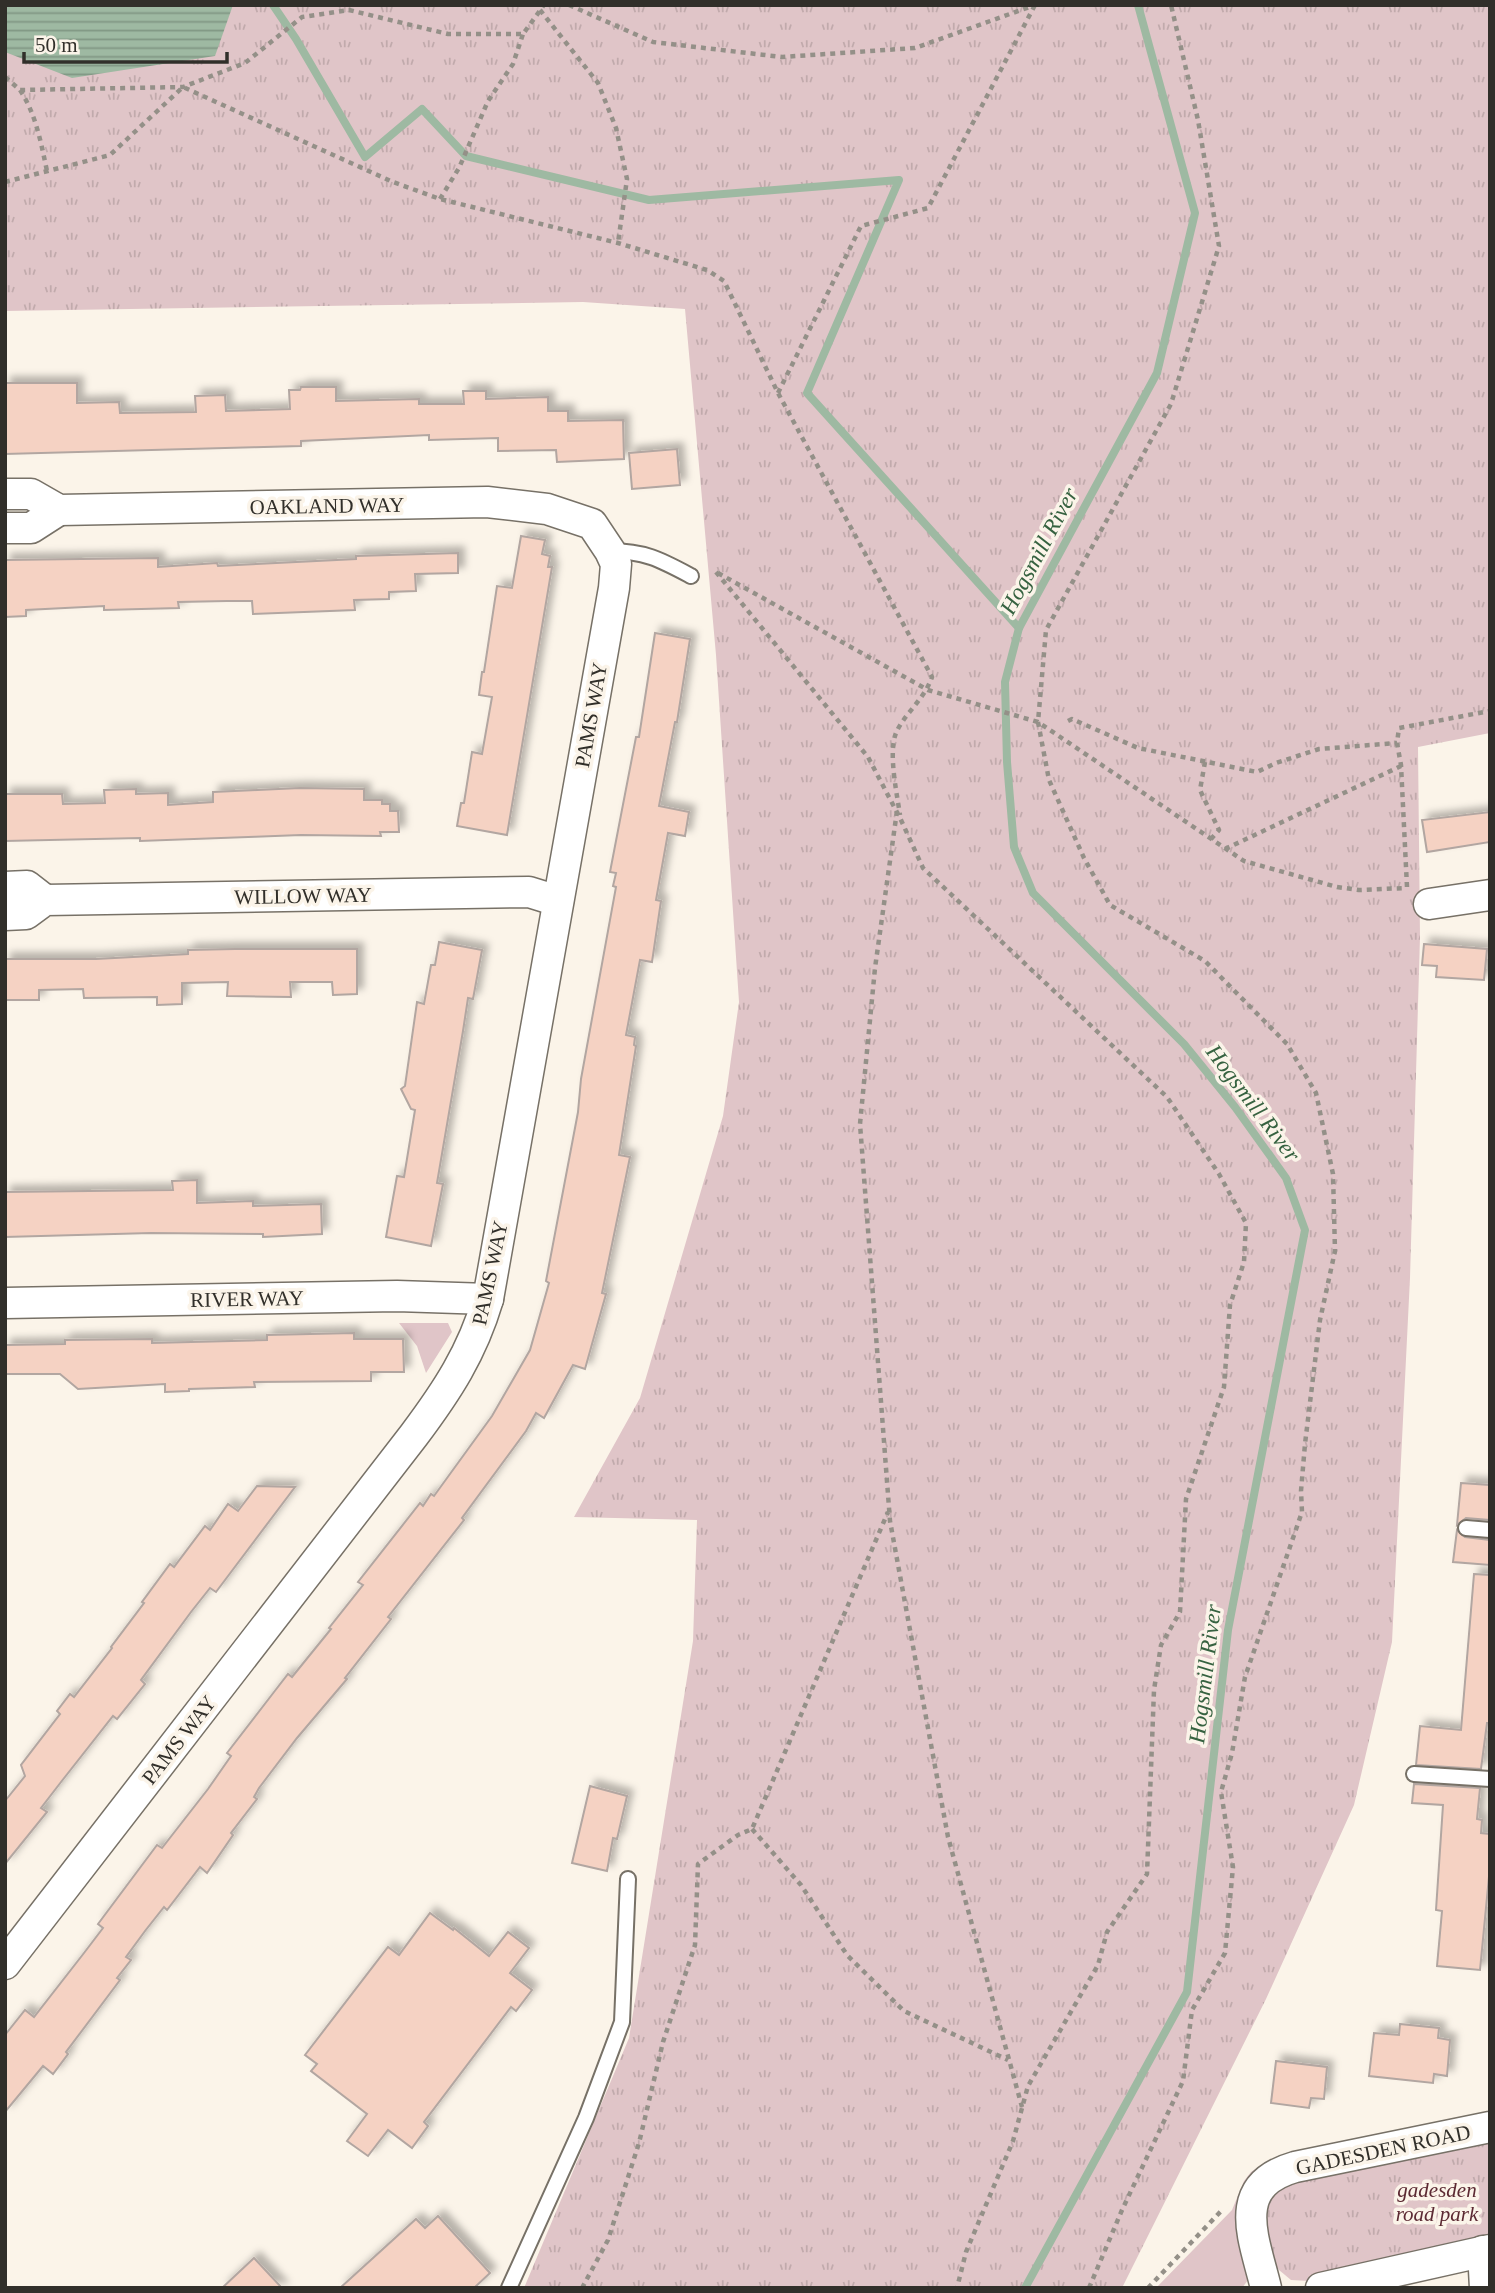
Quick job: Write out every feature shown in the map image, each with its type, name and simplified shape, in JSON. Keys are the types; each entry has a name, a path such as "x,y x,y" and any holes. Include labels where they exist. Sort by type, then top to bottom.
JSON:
{"street":[{"name":"OAKLAND WAY","path":"5,495 31,494 59,510 487,502 547,509 592,524"},
{"path":"5,528 31,528 59,510"},
{"name":"PAMS WAY","path":"5,1964 441,1399 479,1331 488,1299 614,588 616,564 592,524"},
{"name":"WILLOW WAY","path":"5,887 27,886 45,900"},
{"name":"WILLOW WAY","path":"5,915 26,914 45,900 529,892 558,901"},
{"path":"1418,896 1490,895"},
{"name":"RIVER WAY","path":"5,1303 397,1296 488,1299"},
{"name":"GADESDEN ROAD","path":"1266,2288 1254,2238 1250,2205 1264,2183 1272,2177 1295,2167 1490,2127"},
{"path":"1321,2288 1486,2251 1485,2288"}],"lane":[{"path":"610,551 634,551 662,560 691,576"},
{"path":"1466,1528 1490,1530"},
{"path":"1414,1774 1490,1779"},
{"path":"509,2288 586,2118 622,2021 628,1879"}],"path":[{"path":"569,5 653,42 782,57 915,48 1035,5"},
{"path":"778,393 861,226 928,208 1035,5"},
{"path":"1089,2288 1122,2210 1183,2081 1192,2010 1225,1953 1234,1867 1221,1792 1232,1753 1245,1676 1302,1512 1305,1444 1318,1334 1335,1251 1333,1174 1316,1093 1287,1044 1205,961 1110,905 1084,858 1049,780 1038,722 1046,630 1171,404 1219,246 1198,120 1171,5"},
{"path":"440,199 460,168 488,100 513,64 523,34 542,8 598,82 616,128 627,179 618,243"},
{"path":"20,90 183,87 245,63 302,17 349,10 448,34 523,34"},
{"path":"5,77 20,90 27,101 40,136 47,171"},
{"path":"5,182 110,155 183,87"},
{"path":"183,87 393,182 440,199 618,243 707,270 723,281 778,393 932,677 928,690 896,733 893,772 901,820"},
{"path":"691,576 698,561 928,690 1038,722 1244,861 1337,887 1418,896 1397,743 1399,728 1490,711"},
{"path":"716,572 868,757 923,867 1167,1097 1219,1174 1245,1223 1244,1262 1230,1305 1224,1387 1186,1499 1180,1612 1161,1645 1154,1690 1147,1874 1107,1932 1098,1965 1028,2087 1013,2141 966,2252 957,2288"},
{"path":"1068,721 1072,719 1138,748 1257,772 1319,749 1397,743"},
{"path":"1205,762 1200,790 1219,830 1210,840"},
{"path":"1224,849 1401,765"},
{"path":"897,811 875,968 860,1124 889,1511 948,1837 1022,2108"},
{"path":"582,2288 608,2240 639,2143 663,2042 695,1945 698,1864 738,1835 752,1829 889,1511"},
{"path":"752,1829 801,1885 847,1955 904,2011 1009,2060"},
{"path":"1148,2288 1220,2214 1226,2203"}],"green space":[{"path":"5,5 1490,5 1490,733 1418,747 1420,937 1410,1278 1392,1642 1354,1805 1266,1999 1122,2288 524,2288 629,2038 693,1641 697,1520 574,1517 640,1398 723,1116 739,1002 716,655 685,309 583,302 5,311"},
{"path":"399,1323 448,1323 452,1332 426,1373 417,1346"},
{"name":"gadesden road park","path":"1490,2138 1490,2243 1308,2281 1291,2280 1269,2257 1262,2222 1272,2191 1286,2182"},
{"path":"1264,2163 1272,2163 1251,2270 1242,2288 1156,2288 1232,2210 1244,2181"}],"shaded area":[{"path":"5,5 233,5 215,56 72,78 5,52"}],"building":[{"path":"5,383 77,383 77,403 119,402 120,413 196,412 195,396 225,395 226,411 290,409 289,390 300,390 301,387 336,387 336,401 419,399 419,404 464,404 463,391 486,391 486,399 548,397 548,411 568,411 568,421 623,420 624,459 557,462 556,450 498,451 498,438 429,440 429,435 301,441 301,446 5,454"},
{"path":"677,449 680,485 632,489 629,453"},
{"path":"521,536 545,540 542,554 550,556 548,567 552,567 507,835 457,826 461,803 464,803 472,752 482,754 492,697 479,695 497,586 512,588"},
{"path":"458,553 458,573 415,574 416,591 389,592 389,599 354,600 355,610 253,614 252,601 227,601 178,602 179,608 104,610 104,606 26,610 26,616 5,617 5,560 158,558 158,567"},
{"path":"655,633 690,639 677,722 659,806 689,812 685,836 668,833 656,900 661,901 652,962 640,960 626,1035 635,1037 636,1046 619,1155 630,1157 602,1293 606,1294 585,1369 573,1365 544,1418 536,1413 526,1431 462,1518 464,1520 388,1617 391,1619 345,1678 347,1679 259,1788 254,1797 257,1799 231,1833 233,1835 207,1873 200,1867 167,1910 164,1907 145,1931 126,1957 131,1960 117,1978 120,1980 66,2052 68,2054 53,2074 43,2066 5,2112 5,2035 25,2010 34,2017 84,1953 103,1928 98,1924 157,1845 162,1848 208,1789 231,1756 227,1753 288,1674 292,1677 331,1629 329,1628 363,1585 358,1582 420,1503 423,1506 431,1494 434,1496 492,1416 530,1350 549,1283 546,1281 616,887 613,886 616,873 610,872 636,737 639,737"},
{"path":"300,788 364,789 364,800 382,800 382,804 390,804 390,811 398,811 399,832 380,832 381,836 5,841 5,794 62,794 63,804 105,803 104,790 136,789 136,794 168,793 168,805 213,802 213,792"},
{"path":"1490,812 1490,842 1427,852 1422,820"},
{"path":"439,942 482,950 473,999 468,998 437,1183 443,1184 431,1246 386,1237 397,1176 404,1177 415,1110 411,1109 401,1089 405,1086 417,1002 424,1004 431,965 435,965"},
{"path":"1424,944 1487,949 1484,980 1436,977 1437,966 1422,965"},
{"path":"357,949 357,994 333,995 332,982 290,982 291,997 227,996 228,982 182,983 182,1004 157,1005 157,997 84,998 83,989 39,990 39,1000 5,1000 5,959 96,959 188,954 188,950"},
{"path":"197,1180 197,1203 253,1201 253,1206 321,1204 322,1234 263,1237 263,1234 151,1233 5,1237 5,1192 173,1190 172,1181"},
{"path":"354,1333 354,1339 403,1339 404,1372 371,1372 371,1381 254,1382 255,1387 165,1392 165,1384 78,1389 60,1374 5,1374 5,1345 65,1344 65,1340 152,1339 152,1343 267,1340 267,1335"},
{"path":"1461,1483 1490,1485 1490,1520 1466,1518 1457,1525"},
{"path":"257,1486 295,1487 216,1592 210,1588 191,1612 141,1680 145,1684 117,1719 113,1716 61,1782 41,1808 47,1812 5,1864 5,1801 25,1776 21,1765 60,1714 57,1711 70,1694 74,1697 112,1648 170,1564 174,1567 205,1526 210,1530 228,1504 238,1511"},
{"path":"1457,1530 1465,1537 1490,1540 1490,1565 1453,1562"},
{"path":"1474,1574 1490,1575 1490,1723 1487,1723 1481,1769 1416,1765 1420,1726 1461,1730"},
{"path":"1414,1784 1480,1788 1477,1819 1482,1820 1481,1833 1490,1834 1490,1866 1480,1970 1437,1966 1442,1911 1436,1910 1443,1805 1412,1803"},
{"path":"590,1786 627,1796 617,1839 613,1838 607,1871 572,1863"},
{"path":"430,1913 489,1956 508,1932 529,1948 510,1973 532,1990 516,2011 511,2007 424,2122 428,2126 412,2148 388,2130 368,2156 347,2141 367,2114 311,2071 317,2064 305,2055 388,1947 399,1955"},
{"path":"1400,2024 1439,2028 1438,2038 1450,2040 1447,2076 1434,2074 1433,2083 1369,2076 1374,2033 1399,2035"},
{"path":"1276,2061 1327,2067 1324,2099 1311,2098 1309,2108 1271,2103"},
{"path":"438,2216 490,2273 474,2288 340,2288 416,2219 425,2228"},
{"path":"254,2258 282,2288 222,2288"}],"waterway":[{"path":"273,5 365,157 422,109 466,156 649,200 899,180 807,393 1019,628"},
{"name":"Hogsmill River","path":"1025,2288 1187,1992 1228,1630 1305,1230 1286,1178 1235,1107 1184,1044 1033,893 1014,847 1007,762 1005,682 1019,628 1157,373 1195,213 1138,5"}]}
